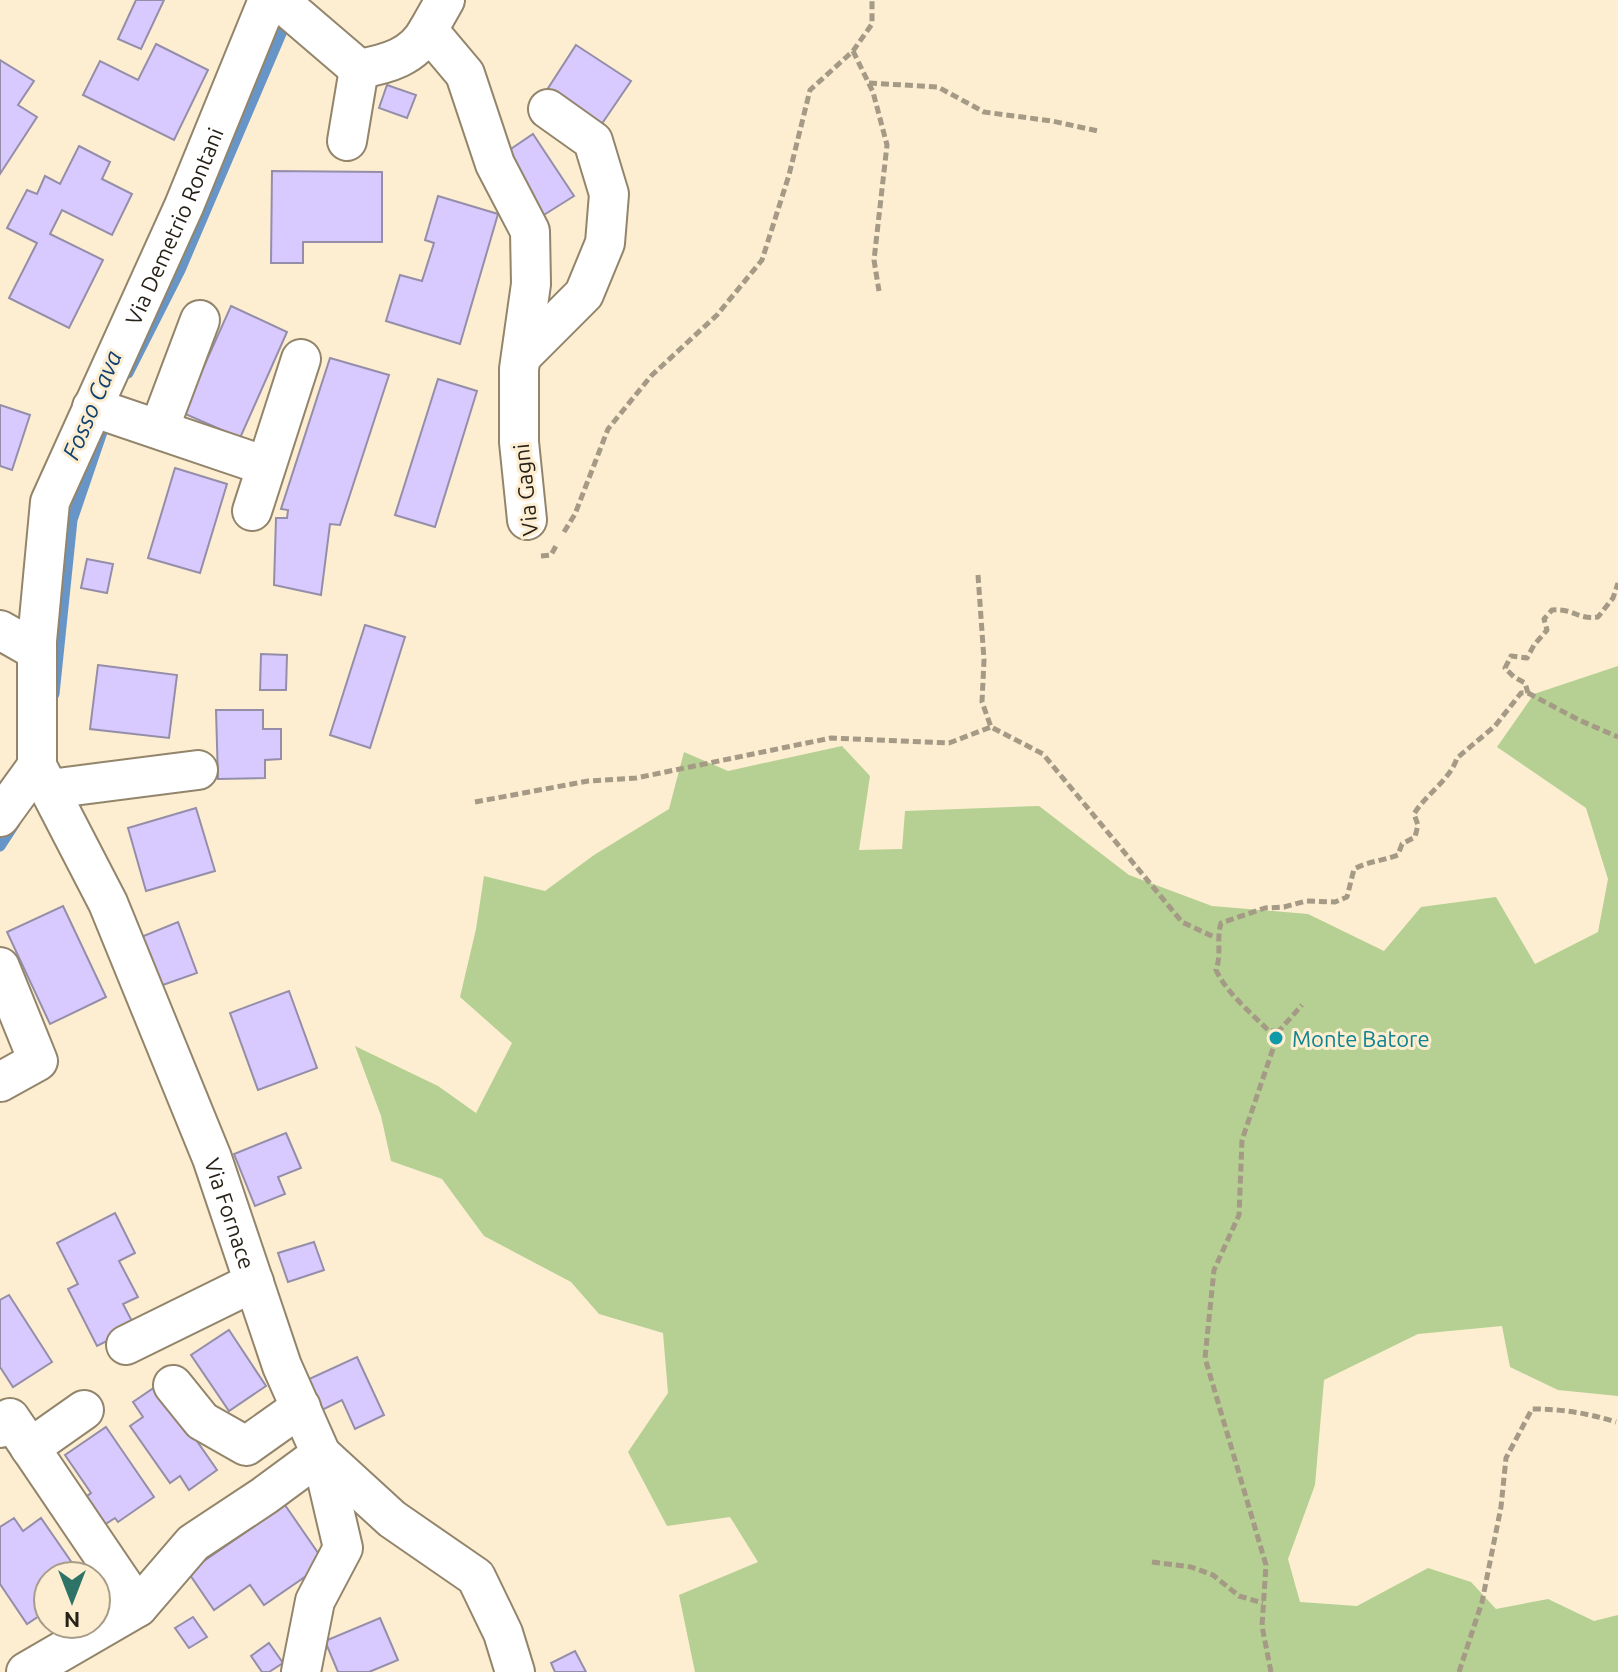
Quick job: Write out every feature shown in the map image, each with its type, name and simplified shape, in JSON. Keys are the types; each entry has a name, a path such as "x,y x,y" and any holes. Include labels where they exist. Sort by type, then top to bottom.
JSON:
{"street":[{"path":"282,8 359,69 347,141"},
{"name":"Via Demetrio Rontani","path":"27,787 50,502 118,415 184,206 282,8"},
{"name":"Via Gagni","path":"359,69 392,63 422,42 437,15"},
{"name":"Via Gagni","path":"437,15 465,74 495,164 530,231 531,284 521,357 519,442 527,520"},
{"path":"521,357 584,294 605,243 609,194 593,141 548,109"},
{"path":"200,320 118,415 266,466"},
{"path":"252,511 301,359"},
{"path":"0,630 37,651"},
{"path":"27,787 198,770"},
{"name":"Via Fornace","path":"27,787 108,903 212,1158 282,1366 321,1454 343,1548 315,1601 301,1672"},
{"path":"0,967 38,1061 0,1082"},
{"path":"126,1345 254,1282"},
{"path":"173,1385 202,1421 246,1446 301,1407"},
{"path":"84,1410 10,1425 138,1607"},
{"path":"26,1672 138,1607 193,1543 321,1454 392,1519 476,1577 503,1633 515,1672"}],"path":[{"path":"872,0 872,24 853,51 868,83 887,145 874,260 879,291"},
{"name":"Via Gagni","path":"527,520 533,556 551,555 575,514 608,429 651,376 717,315 762,260 789,175 810,90 853,51"},
{"path":"868,83 938,87 984,112 1098,131"},
{"path":"978,575 984,660 982,702 991,727 1043,754 1182,922 1216,938"},
{"path":"1528,693 1525,683 1505,668 1511,656 1527,658 1547,630 1544,619 1552,610 1566,609 1585,619 1598,617 1613,598 1618,583"},
{"path":"1279,1031 1269,1031 1240,1003 1235,993 1223,985 1216,970 1221,956 1216,938 1221,923 1265,908 1306,901 1335,902 1347,897 1354,869 1368,861 1382,861 1398,855 1402,844 1415,837 1418,825 1414,814 1419,804 1430,796 1457,758 1495,726 1521,693 1528,693 1618,737"},
{"path":"475,802 588,781 636,778 831,738 949,743 991,727"},
{"path":"1271,1672 1262,1626 1266,1565 1205,1358 1214,1270 1239,1215 1242,1140 1279,1031 1302,1005"},
{"path":"1459,1672 1482,1602 1501,1507 1506,1458 1532,1409 1584,1412 1616,1422"},
{"path":"1152,1562 1191,1567 1213,1575 1239,1596 1263,1603"}],"green space":[{"path":"1618,666 1618,1396 1558,1390 1510,1367 1502,1326 1418,1334 1324,1380 1315,1485 1288,1559 1300,1602 1357,1606 1428,1568 1471,1582 1496,1609 1548,1599 1594,1621 1618,1615 1618,1672 695,1672 679,1595 758,1562 730,1517 667,1526 628,1452 668,1393 663,1333 599,1314 571,1282 484,1236 442,1179 391,1161 381,1116 355,1046 438,1086 476,1113 512,1043 460,997 476,929 484,876 545,891 594,855 669,809 684,752 728,771 842,746 870,776 859,850 902,849 905,811 1039,806 1129,875 1212,906 1308,914 1384,951 1421,907 1496,897 1535,964 1598,932 1608,879 1586,808 1497,747 1534,694"}],"building":[{"path":"136,0 164,0 141,49 118,39"},
{"path":"156,44 208,70 174,140 83,95 100,61 138,80"},
{"path":"576,45 631,81 599,128 545,93"},
{"path":"0,60 34,81 18,105 37,117 0,174"},
{"path":"387,85 416,95 407,118 379,108"},
{"path":"533,134 574,196 539,218 499,157"},
{"path":"79,146 110,162 102,179 132,194 112,235 62,210 50,234 103,260 69,328 9,298 37,243 7,228 27,190 37,194 45,176 60,184"},
{"path":"272,171 382,172 382,242 303,242 303,263 271,263"},
{"path":"438,196 498,214 460,344 386,321 400,275 422,281 434,243 425,240"},
{"path":"231,306 287,332 240,438 183,413"},
{"path":"330,358 389,375 340,525 330,524 321,595 274,585 276,518 287,518 288,510 281,509"},
{"path":"438,379 477,391 435,527 395,515"},
{"path":"0,405 30,415 12,470 0,466"},
{"path":"175,468 227,484 200,573 148,558"},
{"path":"87,559 113,564 107,593 81,588"},
{"path":"365,625 405,637 370,748 330,735"},
{"path":"261,654 287,655 286,690 260,690"},
{"path":"98,665 177,675 169,738 90,729"},
{"path":"216,710 263,710 263,729 281,729 281,759 265,760 265,778 218,779"},
{"path":"196,808 215,871 146,891 128,828"},
{"path":"63,906 106,997 50,1024 7,932"},
{"path":"178,922 197,973 160,986 141,937"},
{"path":"289,991 317,1068 258,1090 230,1013"},
{"path":"286,1133 301,1168 278,1177 285,1194 255,1206 234,1154"},
{"path":"115,1213 135,1253 119,1261 138,1297 123,1304 135,1327 97,1346 68,1289 78,1284 57,1243"},
{"path":"314,1242 324,1270 288,1282 278,1253"},
{"path":"9,1295 52,1362 13,1387 0,1367 0,1300"},
{"path":"229,1330 266,1386 229,1411 191,1355"},
{"path":"357,1357 384,1415 355,1429 342,1400 320,1411 307,1380"},
{"path":"158,1385 217,1470 189,1490 180,1476 170,1483 130,1426 143,1417 133,1402"},
{"path":"106,1427 154,1497 118,1522 115,1518 98,1529 79,1502 91,1493 65,1455"},
{"path":"285,1505 325,1563 264,1605 250,1585 214,1610 188,1572"},
{"path":"14,1518 23,1531 41,1518 70,1560 32,1560 32,1621 27,1624 0,1584 0,1527"},
{"path":"193,1617 207,1637 189,1648 175,1628"},
{"path":"380,1618 398,1660 369,1672 338,1672 325,1641"},
{"path":"269,1643 283,1663 269,1672 262,1672 251,1656"},
{"path":"575,1651 586,1672 555,1672 551,1663"}],"waterway":[{"name":"Fosso Cava","path":"128,373 180,270 288,17"},
{"name":"Fosso Cava","path":"54,694 72,520 103,429"},
{"name":"Fosso Cava","path":"0,846 15,823"}],"place":[{"name":"Monte Batore","path":"1276,1038"}]}
